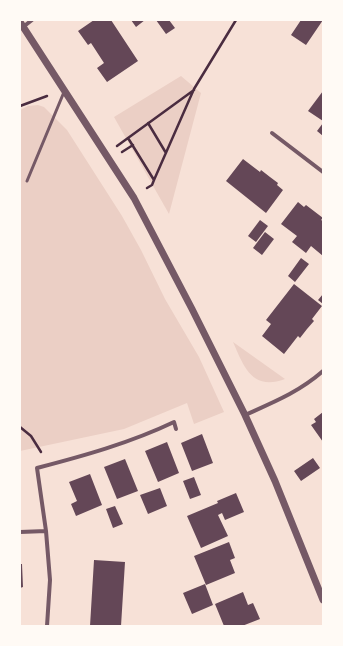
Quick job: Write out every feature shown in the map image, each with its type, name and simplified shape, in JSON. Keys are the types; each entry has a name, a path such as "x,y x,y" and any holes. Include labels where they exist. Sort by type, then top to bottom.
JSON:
{"street":[{"path":"32,20 22,24 134,198 213,349 275,481 323,600"},
{"path":"272,133 323,172"},
{"path":"245,415 294,393 323,371"},
{"path":"47,626 50,580 46,531 37,468 98,452 151,433 174,422 176,429"},
{"path":"20,532 46,531"}],"lane":[{"path":"27,181 65,90"}],"path":[{"path":"134,198 152,185 194,89 236,20"},
{"path":"154,180 128,138 194,89"},
{"path":"20,106 65,90"},
{"path":"148,123 166,153"},
{"path":"20,427 27,432 35,442 41,452 46,466"}],"shaded area":[{"path":"181,76 201,93 169,214 114,117"},
{"path":"38,105 44,107 67,130 122,216 141,250 165,299 199,357 224,412 194,424 187,403 124,429 20,451 20,110 28,106"},
{"path":"233,342 285,379 274,382 264,382 257,379 246,368"}],"building":[{"path":"94,20 111,20 138,61 107,82 97,68 104,63 91,43 88,45 78,31"},
{"path":"131,20 145,20 136,27"},
{"path":"156,20 169,20 175,28 166,34"},
{"path":"301,20 323,20 306,45 291,35"},
{"path":"323,91 323,121 308,111"},
{"path":"323,123 323,136 317,131"},
{"path":"243,159 278,183 277,185 283,190 266,213 226,181"},
{"path":"298,202 304,207 306,205 323,218 321,220 323,221 323,256 311,246 306,253 292,242 297,236 281,224"},
{"path":"260,220 268,226 256,242 248,236"},
{"path":"265,232 274,239 262,255 253,248"},
{"path":"301,258 309,264 295,282 288,276"},
{"path":"294,284 322,306 312,319 314,321 300,338 298,336 284,354 262,336 271,324 266,320"},
{"path":"323,294 323,304 318,300"},
{"path":"323,412 323,442 311,425 316,422 314,419"},
{"path":"202,434 213,463 192,471 181,443"},
{"path":"167,442 179,473 158,482 145,451"},
{"path":"313,458 320,468 301,481 294,471"},
{"path":"125,459 138,491 117,499 104,467"},
{"path":"90,474 102,505 76,516 71,504 77,501 69,482"},
{"path":"194,477 201,495 190,499 183,481"},
{"path":"160,488 167,506 148,514 140,495"},
{"path":"236,493 244,512 225,520 222,513 218,515 228,536 201,548 187,516 218,503 217,501"},
{"path":"115,506 123,524 113,528 106,509"},
{"path":"229,542 235,558 230,560 235,573 206,585 194,556"},
{"path":"94,560 125,562 121,626 90,626"},
{"path":"20,564 22,564 23,587 20,588"},
{"path":"205,584 213,605 192,614 183,593"},
{"path":"243,592 248,605 253,603 260,619 242,626 224,626 215,604"}]}
